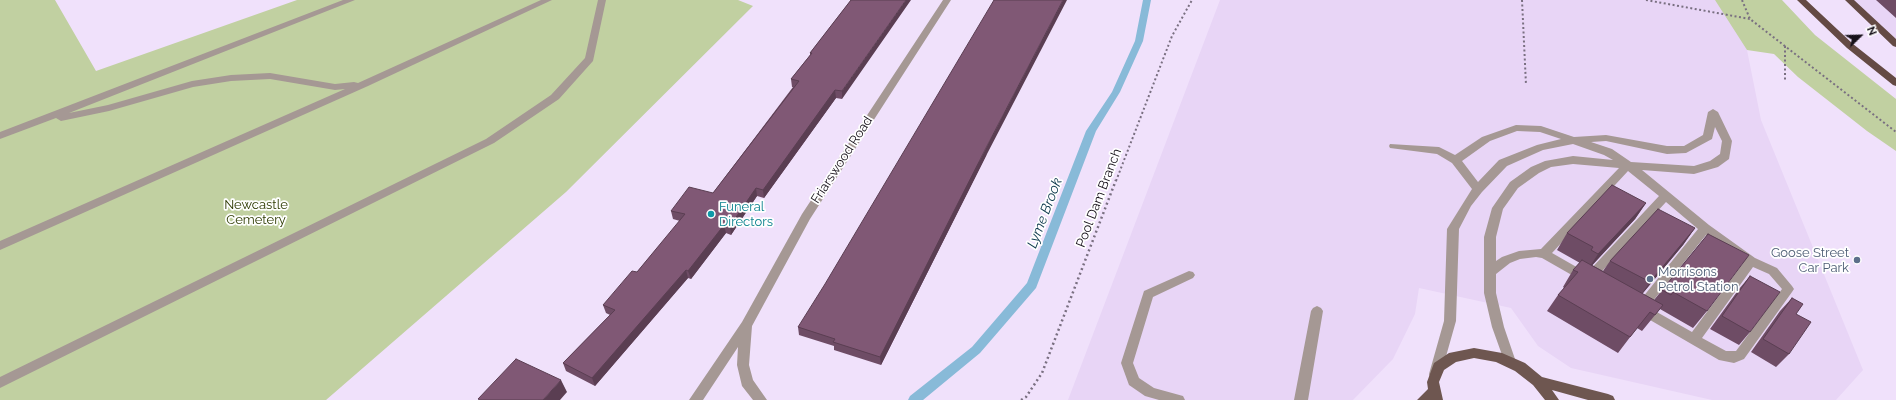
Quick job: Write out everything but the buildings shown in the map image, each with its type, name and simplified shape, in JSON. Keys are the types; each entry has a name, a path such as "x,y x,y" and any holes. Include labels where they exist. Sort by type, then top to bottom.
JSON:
{"highway":[{"path":"1801,0 1850,46 1896,83"},
{"path":"1849,0 1896,44"}],"main road":[{"path":"1424,400 1435,396 1433,382 1435,374 1439,367 1446,361 1463,354 1486,354 1510,362 1530,374 1538,381 1552,400"},
{"path":"1538,381 1608,400"}],"street":[{"path":"0,136 351,0"},
{"path":"0,246 366,84 548,0"},
{"path":"0,383 490,141 555,97 590,59 602,0"},
{"name":"Friarswood Road","path":"696,400 746,325 806,217 947,0"},
{"path":"27,125 109,108 192,84 231,78 270,76 335,87 366,84"},
{"path":"1435,374 1450,321 1453,229 1467,204 1478,189 1503,164 1541,147 1575,140 1606,138 1667,150 1686,149 1708,137 1713,112 1727,141 1725,156 1714,164 1694,170 1675,170 1628,164 1573,160 1549,164 1535,170 1514,185 1498,208 1490,237 1490,294 1498,327 1510,362"},
{"path":"1456,160 1486,139 1516,128 1541,129 1608,152 1628,164 1705,228 1751,261 1773,271 1783,281 1788,289 1740,355 1734,358 1723,356 1627,301"},
{"path":"1394,146 1440,152 1456,160 1478,189"},
{"path":"1544,254 1628,164"},
{"path":"1588,279 1666,195"},
{"path":"1639,308 1705,228"},
{"path":"1491,271 1506,260 1519,255 1536,253 1544,254 1601,286"},
{"path":"1694,339 1751,261"},
{"path":"1178,400 1150,392 1134,381 1127,363 1148,294 1189,275"},
{"path":"1301,400 1318,311"},
{"name":"Friarswood Road","path":"746,325 743,365 747,382 760,400"}],"path":[{"name":"Pool Dam Branch","path":"1021,400 1027,398 1042,373 1172,36 1192,0"},
{"path":"1522,0 1526,85"},
{"path":"1646,0 1750,19 1896,132"},
{"path":"1742,0 1750,19"},
{"path":"1785,82 1786,46"}],"shaded area":[{"path":"1220,0 1729,0 1747,50 1761,120 1863,370 1836,400 1712,400 1571,368 1538,346 1511,308 1419,288 1415,314 1393,359 1353,400 1068,400"},
{"path":"1849,0 1896,0 1896,44"}],"green space":[{"name":"Newcastle Cemetery","path":"0,0 55,0 96,71 297,0 738,0 753,6 566,192 326,400 0,400"},
{"path":"1715,0 1782,0 1815,35 1896,99 1896,151 1867,131 1798,77 1774,54 1747,50"}],"waterway":[{"name":"Lyme Brook","path":"914,400 976,350 1032,285 1091,131 1116,92 1139,41 1147,0"}],"place":[{"name":"Funeral Directors","path":"711,214"},
{"name":"Goose Street Car Park","path":"1857,260"},
{"name":"Morrisons Petrol Station","path":"1650,279"}]}
